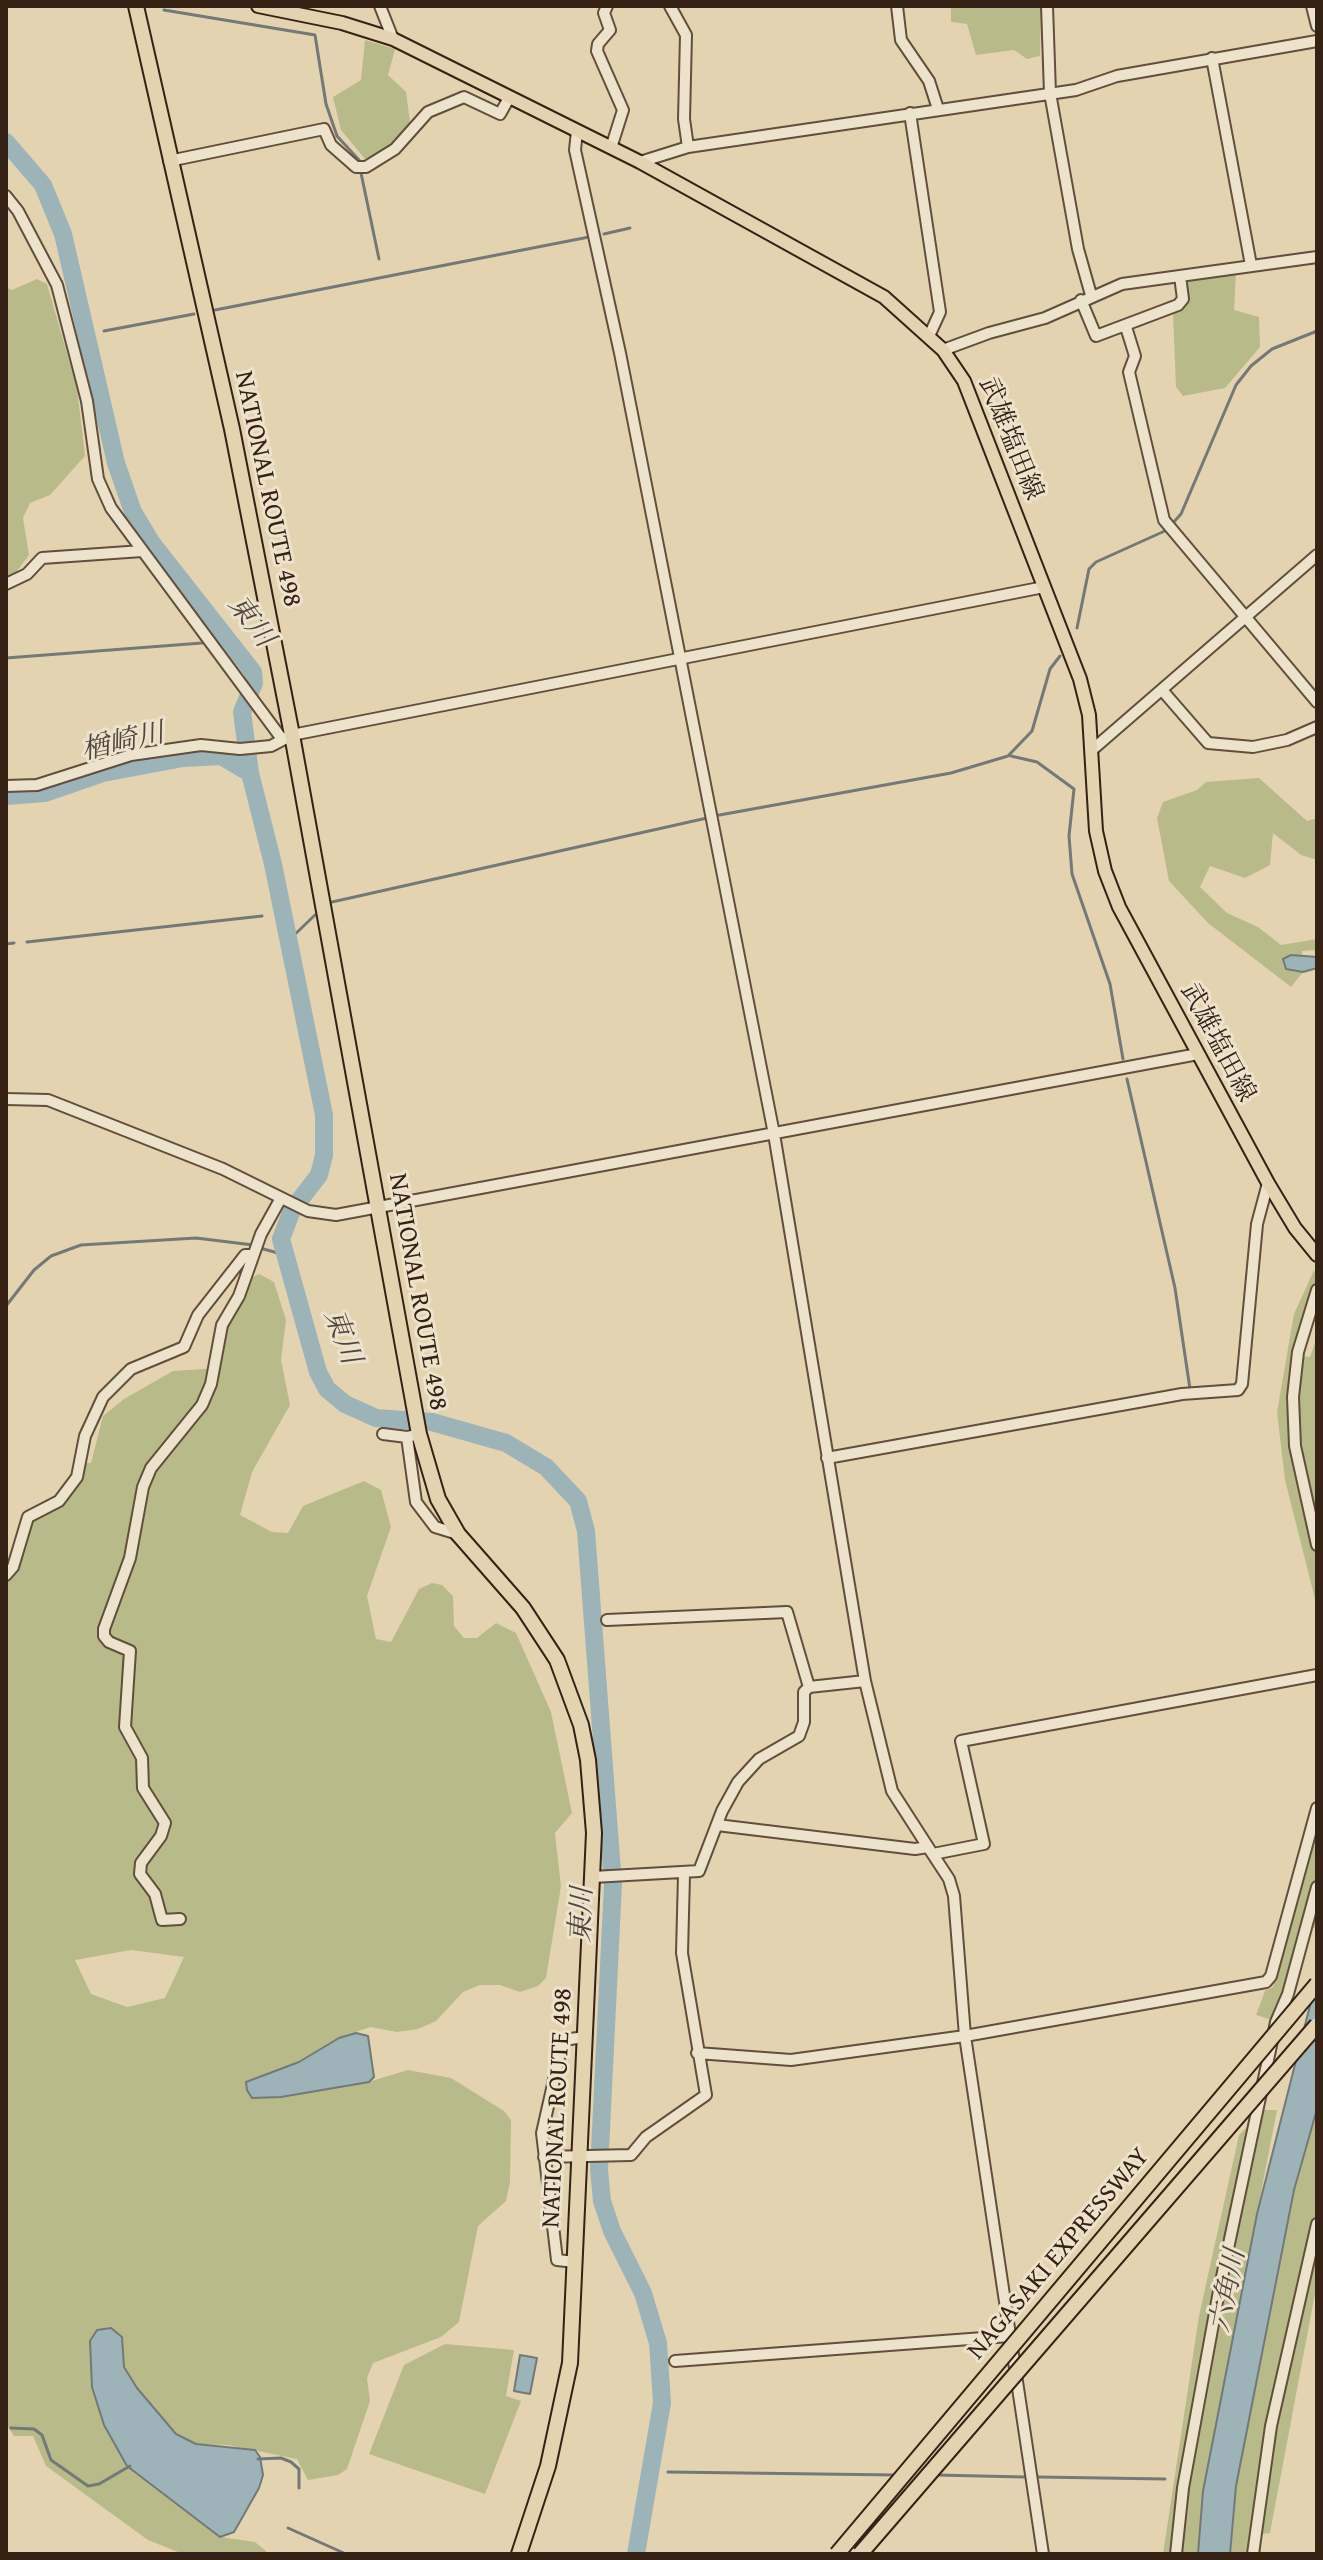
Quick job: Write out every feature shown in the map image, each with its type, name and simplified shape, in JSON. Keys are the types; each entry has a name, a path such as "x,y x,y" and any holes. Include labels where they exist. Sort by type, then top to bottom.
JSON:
{"highway":[{"name":"NATIONAL ROUTE 498","path":"136,6 232,429 414,1407 413,1435 438,1499 458,1534 543,1634 570,1691 588,1760 597,1877 585,2037 585,2156 570,2363 562,2410 519,2554"},
{"name":"NAGASAKI EXPRESSWAY","path":"837,2554 1317,1984"},
{"name":"NAGASAKI EXPRESSWAY","path":"860,2554 1317,2025"}],"main road":[{"name":"武雄塩田線","path":"258,6 342,23 393,39 640,162 884,297 943,350 964,381 1080,679 1092,750 1096,831 1105,871 1119,907 1268,1183 1317,1255"}],"street":[{"path":"380,6 393,39"},
{"path":"607,6 604,13 610,30 598,44 597,51 623,110 611,148"},
{"path":"670,6 686,35 684,119 688,147"},
{"path":"897,6 901,40 929,81 938,109"},
{"path":"1047,6 1045,29 1050,93 1086,298 1096,336 1178,305 1183,299 1180,276"},
{"path":"1312,6 1317,26"},
{"path":"640,162 688,147 1050,93 1212,58 1317,41"},
{"path":"1212,58 1251,265"},
{"path":"169,161 324,129 331,145 356,167 366,167 395,149 428,112 464,97 500,114 509,98"},
{"path":"910,113 940,312 929,336"},
{"path":"577,131 575,150 598,243 774,1134 865,1681 892,1791 954,1896 965,2036 1043,2554"},
{"path":"6,196 18,211 57,285 87,401 98,479 111,508 256,702 287,737"},
{"path":"943,350 989,333 1045,318 1122,284 1317,257"},
{"path":"1126,327 1135,356 1129,372 1164,520 1247,615 1317,702"},
{"path":"6,584 27,574 42,558 142,551"},
{"path":"1092,750 1317,555"},
{"path":"6,786 37,785 131,755 201,745 256,748 287,737 1044,587"},
{"path":"1162,690 1208,743 1253,747 1287,740 1317,727"},
{"path":"6,1099 48,1100 223,1169 308,1211 336,1215 1198,1054"},
{"path":"827,1458 1182,1394 1238,1390 1242,1384 1257,1224 1268,1183"},
{"path":"180,1919 162,1920 155,1894 140,1874 141,1863 161,1836 165,1823 143,1788 142,1758 125,1727 130,1651 109,1642 104,1629 130,1558 143,1487 158,1456 202,1405 211,1384 217,1340 239,1296 261,1234 284,1199"},
{"path":"6,1575 13,1567 28,1517 59,1501 77,1477 85,1436 103,1397 131,1369 184,1347 198,1315 245,1255 252,1255"},
{"path":"1317,1290 1298,1352 1293,1397 1295,1446 1317,1545"},
{"path":"383,1434 413,1435 416,1502 435,1527 458,1534"},
{"path":"607,1620 787,1612 809,1687"},
{"path":"717,1825 930,1851 984,1844 961,1741 1317,1675"},
{"path":"597,1877 684,1875 699,1871 738,1782 759,1759 799,1736 804,1722 804,1692 809,1687 865,1681"},
{"path":"697,2053 791,2060 965,2036 1266,1982 1271,1976 1317,1808"},
{"path":"544,2157 631,2155 658,2128 702,2101 705,2087 682,1953 684,1875"},
{"path":"1176,2554 1183,2488 1219,2291 1276,2022 1288,1994 1317,1887"},
{"path":"575,2262 557,2260 544,2157 545,2115 563,2040 585,2037"},
{"path":"1253,2554 1271,2426 1317,2224"},
{"path":"675,2361 1010,2336"}],"green space":[{"path":"951,6 1041,6 1040,56 1027,59 1014,50 976,55 967,24 951,22"},
{"path":"365,40 395,49 388,75 406,92 410,122 387,149 365,159 341,130 333,97 361,80"},
{"path":"1236,273 1234,310 1259,317 1260,347 1225,388 1183,396 1176,387 1173,312 1186,305 1184,279"},
{"path":"37,279 47,284 77,388 85,456 50,495 30,503 23,518 29,555 14,575 6,576 6,287 12,290"},
{"path":"1259,778 1307,821 1317,818 1317,860 1301,855 1273,833 1270,865 1245,878 1210,866 1200,887 1227,913 1258,927 1281,945 1317,939 1317,950 1302,951 1302,957 1291,955 1286,969 1303,972 1291,987 1208,923 1169,881 1157,818 1163,802 1197,790 1206,782"},
{"path":"1314,1270 1317,1279 1294,1355 1310,1357 1317,1337 1317,1607 1285,1480 1277,1412 1294,1314"},
{"path":"259,1274 274,1282 286,1320 281,1360 290,1405 252,1472 240,1515 272,1532 288,1533 303,1506 364,1481 381,1490 391,1527 367,1596 376,1639 391,1642 419,1589 432,1583 442,1585 453,1596 454,1626 464,1638 477,1638 496,1623 516,1633 551,1712 572,1813 555,1833 561,1886 546,1978 538,1986 520,1992 500,1985 480,1985 463,1992 436,2021 418,2029 397,2032 370,2027 339,2038 299,2062 246,2081 281,2097 368,2082 408,2070 451,2078 504,2111 511,2120 510,2182 506,2201 478,2226 459,2322 441,2337 373,2363 367,2378 370,2401 347,2469 338,2475 308,2480 297,2459 228,2445 196,2444 176,2434 137,2388 124,2367 122,2337 111,2328 97,2330 90,2341 127,2466 220,2537 255,2542 267,2552 183,2554 148,2540 46,2466 33,2436 14,2436 6,2424 6,1579 15,1571 33,1519 61,1506 83,1476 85,1463 91,1463 103,1416 124,1399 173,1371 219,1368 224,1335 249,1279","holes":["131,1950 184,1957 165,1998 127,2007 91,1994 75,1960"]},
{"path":"1317,1831 1317,1928 1302,1927 1285,1993 1272,2020 1256,2015 1265,1991 1273,1987"},
{"path":"1317,2109 1317,2283 1270,2533 1262,2534 1261,2554 1230,2554 1236,2486 1294,2190"},
{"path":"1264,2110 1277,2110 1203,2491 1198,2554 1163,2554 1199,2316 1239,2135"},
{"path":"445,2344 514,2350 506,2396 521,2401 485,2494 369,2454 404,2365"}],"water":[{"path":"1291,955 1317,957 1317,968 1303,972 1286,969 1283,959"},
{"path":"1317,1978 1317,2109 1294,2190 1236,2486 1230,2554 1198,2554 1203,2491 1257,2214"},
{"path":"356,2033 368,2036 374,2077 369,2082 281,2097 252,2098 247,2090 246,2082 299,2062 339,2038"},
{"path":"111,2328 122,2337 124,2367 137,2388 176,2434 196,2444 255,2450 260,2457 263,2475 259,2488 234,2532 220,2537 127,2466 104,2425 92,2387 90,2341 97,2330"},
{"path":"520,2355 537,2358 530,2394 514,2391"}],"waterway":[{"path":"164,10 315,35 326,104 337,136 359,160"},
{"name":"東川","path":"6,142 43,185 63,234 116,463 133,512 151,542 253,672 254,683 242,712 250,773 273,864 324,1115 324,1155 319,1175 292,1210 281,1239 318,1372 327,1389 345,1404 376,1418 432,1422 506,1443 546,1467 578,1501 586,1531 613,1884 599,2170 602,2201 612,2231 643,2293 658,2343 662,2403 636,2554"},
{"path":"361,173 379,259"},
{"path":"604,234 630,228"},
{"path":"215,310 589,237"},
{"path":"104,331 194,314"},
{"path":"1172,524 1181,514 1236,385 1251,366 1272,349 1317,331"},
{"name":"東川","path":"86,335 91,334"},
{"path":"1077,628 1089,569 1096,562 1167,530"},
{"path":"6,658 202,643"},
{"path":"714,816 951,773 1008,756 1032,731 1050,669 1060,656"},
{"name":"楢崎川","path":"6,796 45,793 103,773 183,758 221,756 250,773"},
{"path":"1011,756 1037,762 1074,789 1069,836 1072,874 1110,984 1123,1059"},
{"path":"332,902 707,818"},
{"path":"288,941 315,915"},
{"path":"27,942 262,916"},
{"path":"6,944 14,943"},
{"path":"1127,1079 1175,1288 1190,1389"},
{"path":"6,1306 34,1270 51,1256 81,1245 196,1238 253,1245"},
{"path":"260,1248 285,1255"},
{"path":"11,2428 34,2429 42,2435 51,2460 88,2486 99,2484 130,2466"},
{"path":"258,2459 281,2458 291,2462 299,2469 299,2488"},
{"path":"668,2472 896,2475"},
{"path":"936,2475 1024,2477"},
{"path":"1039,2477 1165,2479"},
{"path":"288,2528 346,2554"}],"water label":[{"name":"六角川","path":"1229,2291"}]}
